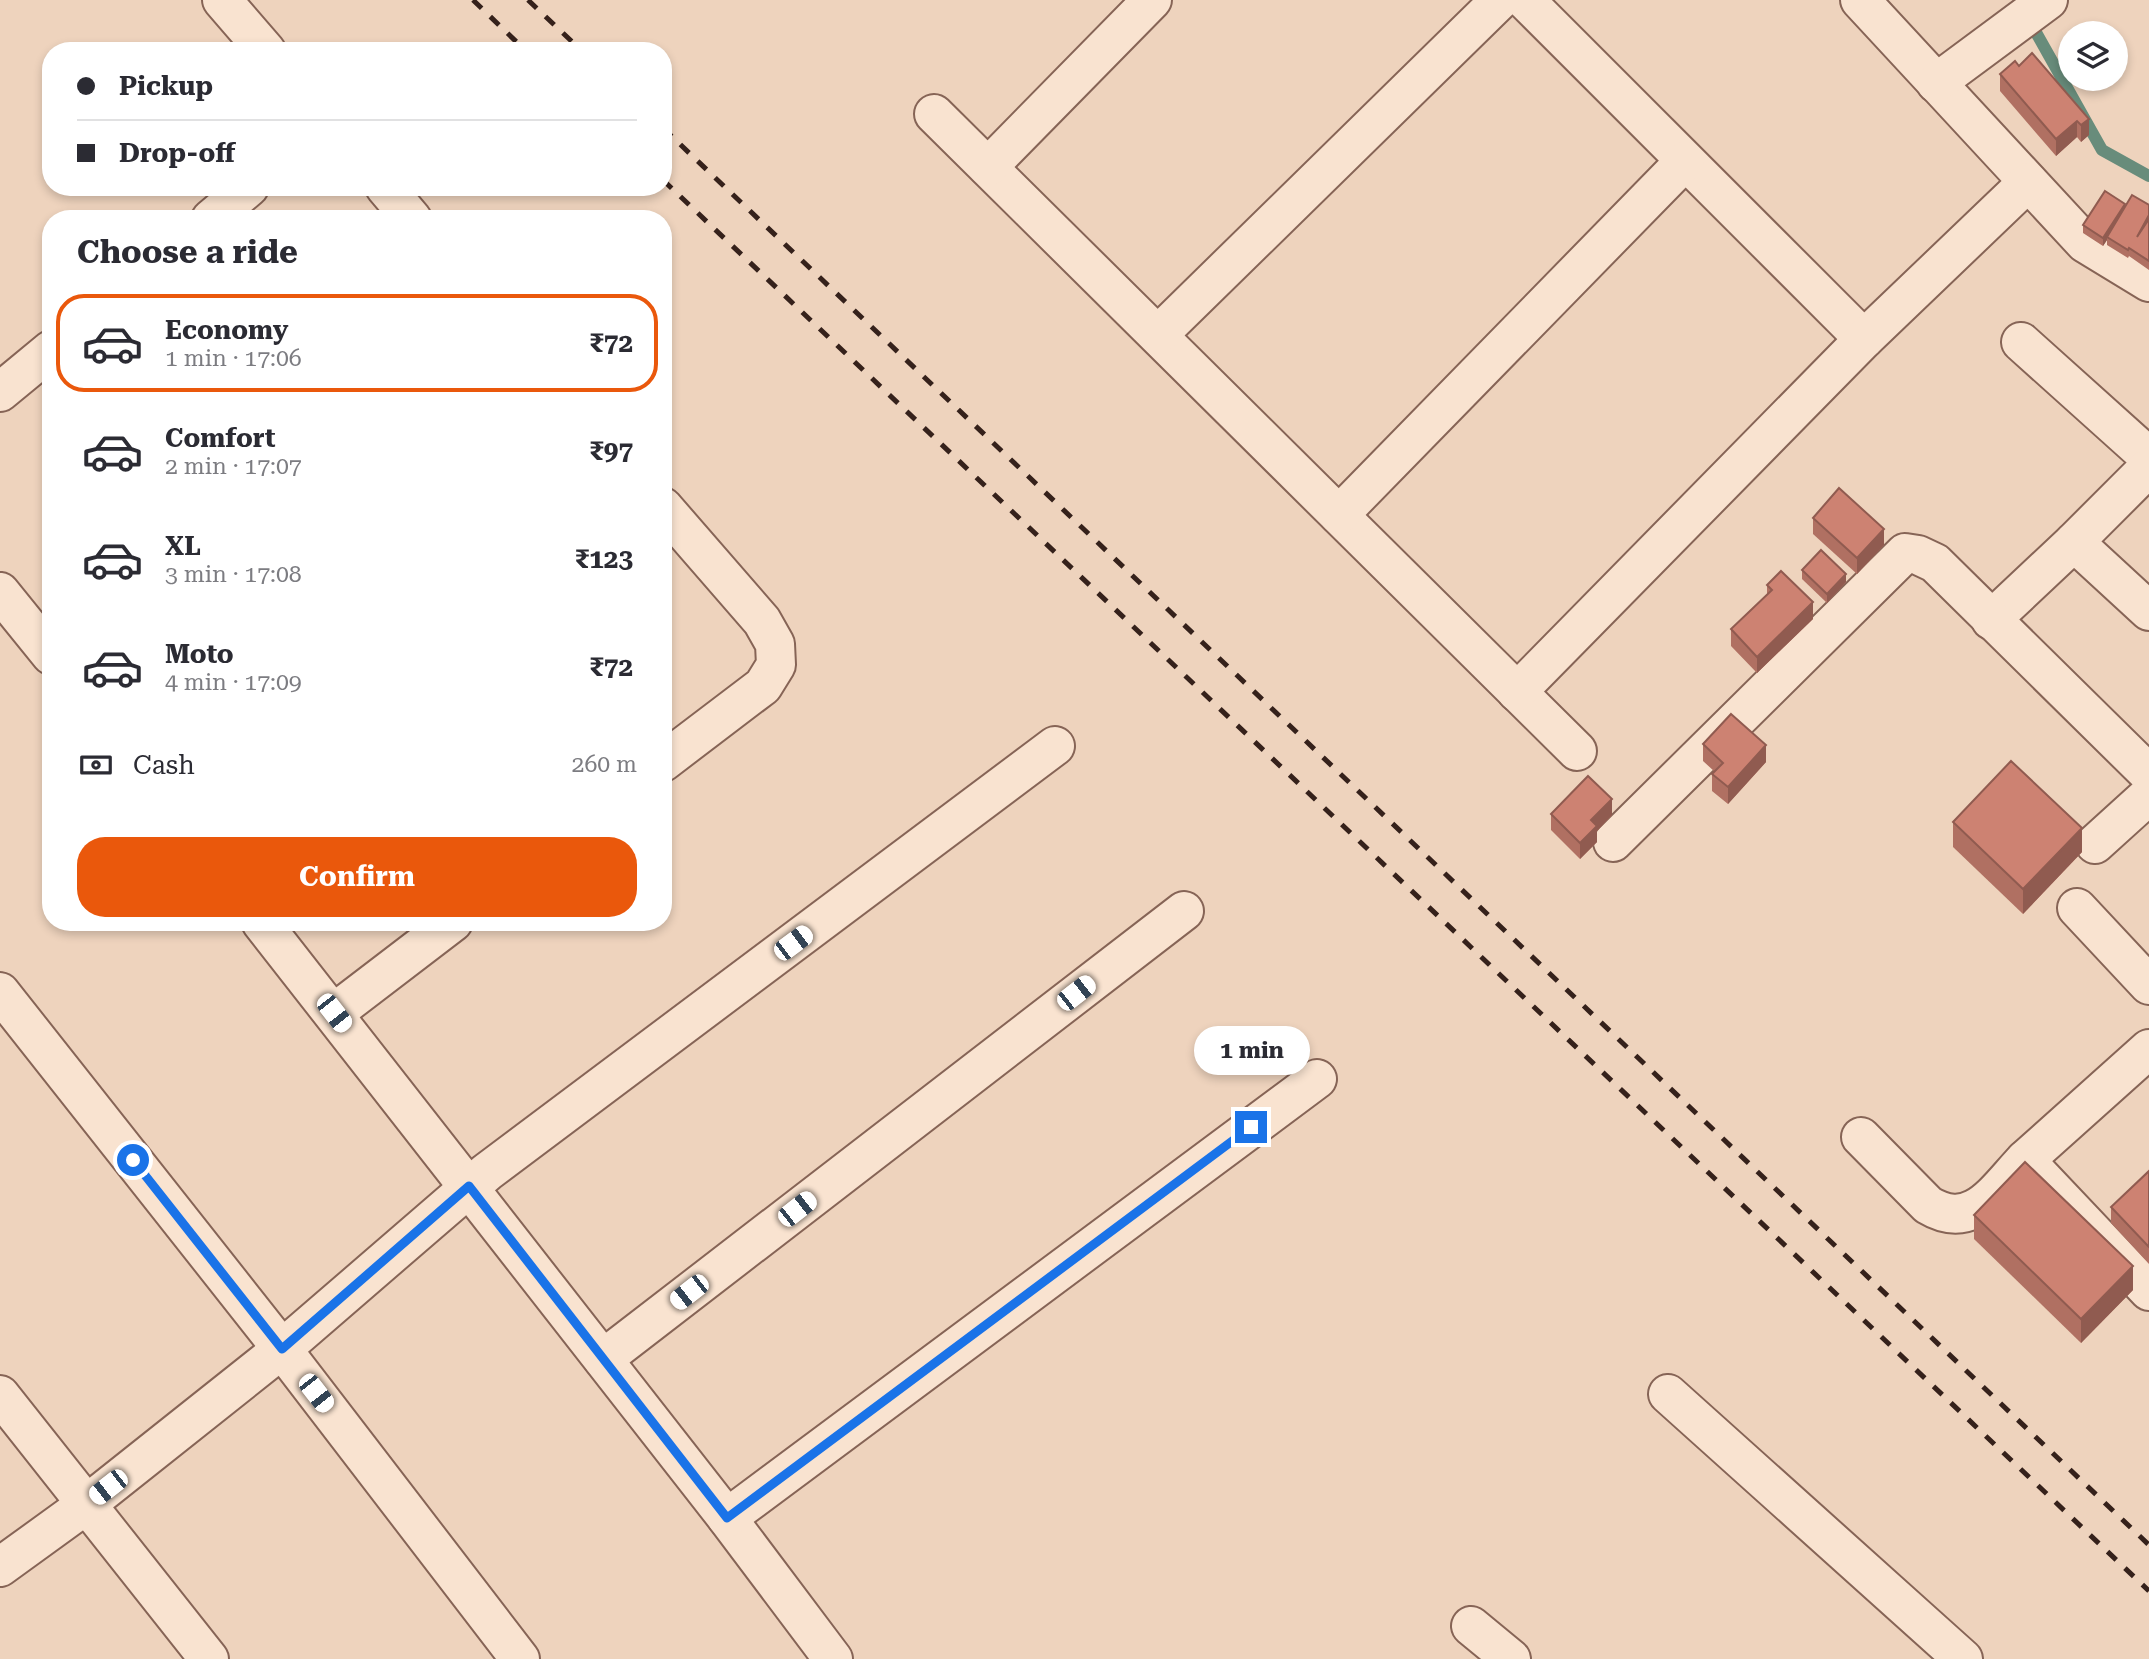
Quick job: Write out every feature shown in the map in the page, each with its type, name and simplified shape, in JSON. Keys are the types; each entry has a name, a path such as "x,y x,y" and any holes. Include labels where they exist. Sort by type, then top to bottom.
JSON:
{"street":[{"path":"222,0 258,42"},
{"path":"988,167 1152,0"},
{"path":"1158,335 1500,0"},
{"path":"1525,0 1864,340"},
{"path":"1860,0 2085,243 2149,282"},
{"path":"1936,83 2048,0"},
{"path":"934,114 1577,751"},
{"path":"1339,515 1685,161"},
{"path":"1517,692 1864,340 2028,182"},
{"path":"222,210 238,196"},
{"path":"393,196 404,210"},
{"path":"2021,342 2149,457"},
{"path":"0,392 42,357"},
{"path":"1991,620 2149,467"},
{"path":"672,517 762,621 775,644 776,665 762,686 672,755"},
{"path":"2074,542 2149,611"},
{"path":"1613,842 1905,553 1918,555 1935,563 2149,774"},
{"path":"0,592 42,644"},
{"path":"0,1567 86,1504 282,1349 469,1186 1055,746"},
{"path":"2095,844 2149,795"},
{"path":"2077,908 2149,985"},
{"path":"603,1359 1184,911"},
{"path":"268,931 727,1518 833,1659"},
{"path":"334,1013 441,931"},
{"path":"0,992 282,1349 520,1659"},
{"path":"1861,1137 1928,1205 1940,1212 1954,1215 1968,1213 1979,1206 2025,1160 2149,1049"},
{"path":"727,1518 1317,1079"},
{"path":"2025,1160 2149,1291"},
{"path":"1668,1394 1964,1659"},
{"path":"0,1395 209,1659"},
{"path":"1471,1626 1511,1659"}],"building":[{"path":"2032,53 2058,83 2058,91 2065,91 2089,119 2081,125 2077,121 2056,139 2000,74 2015,61 2019,66"},
{"path":"2105,191 2125,204 2103,238 2083,225"},
{"path":"2132,195 2149,205 2149,215 2137,237 2149,219 2149,261 2107,237"},
{"path":"1839,488 1884,529 1857,558 1813,518"},
{"path":"1821,550 1846,574 1827,594 1802,570"},
{"path":"1781,571 1813,602 1757,657 1731,629 1772,590 1767,585"},
{"path":"1731,714 1766,745 1728,787 1712,774 1723,763 1703,744"},
{"path":"2011,761 2082,828 2023,889 1953,822"},
{"path":"1588,776 1612,799 1591,820 1597,826 1580,843 1551,814"},
{"path":"2025,1162 2133,1266 2081,1319 1974,1215"},
{"path":"2149,1171 2149,1247 2111,1207"}],"waterway":[{"path":"2029,20 2102,150 2149,176"}],"railway":[{"path":"473,0 517,42"},
{"path":"528,0 572,42"},
{"path":"672,137 2149,1545"},
{"path":"672,189 2149,1591"}],"route":[{"path":"133,1160 282,1349 469,1186 727,1518 1251,1127"}]}
